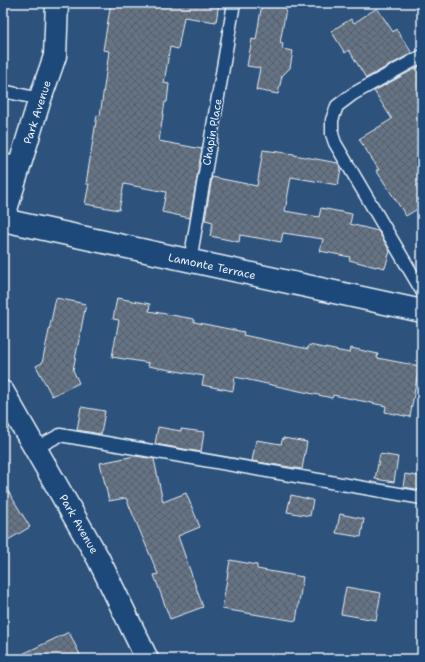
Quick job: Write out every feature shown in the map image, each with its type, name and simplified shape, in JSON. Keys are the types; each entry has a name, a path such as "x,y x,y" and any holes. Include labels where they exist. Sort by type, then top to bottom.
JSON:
{"street":[{"name":"Park Avenue","path":"3,219 12,162 40,99 55,56 57,3"},
{"name":"Lamonte Terrace","path":"3,219 422,311"},
{"name":"Park Avenue","path":"3,392 98,558 151,658"}],"lane":[{"name":"Chapin Place","path":"190,261 234,3"},
{"path":"422,56 348,98 337,106 332,120 332,134 335,143 422,291"},
{"path":"3,91 40,99"},
{"path":"36,448 60,435 422,498"}],"building":[{"path":"111,3 219,3 216,22 184,17 178,49 170,47 164,83 169,84 159,141 202,149 190,218 162,212 166,192 124,184 119,210 85,204 89,184 86,184 97,115 100,116 109,51 103,50"},
{"path":"262,3 287,3 280,43 283,44 282,49 293,51 290,68 282,76 278,94 256,90 260,68 247,66 252,39 256,40"},
{"path":"377,8 393,32 396,29 412,53 366,78 349,50 345,53 331,31 351,19 354,23"},
{"path":"420,66 422,70 422,206 406,216 376,170 379,170 359,139 392,119 374,91"},
{"path":"263,150 294,154 338,163 341,168 338,185 291,177 285,211 319,217 321,208 352,214 350,224 378,231 390,251 385,268 349,260 350,257 320,251 323,239 283,233 281,242 240,235 239,242 210,236 213,222 205,220 212,177 257,186"},
{"path":"56,298 86,304 73,370 79,383 52,396 36,366 42,363"},
{"path":"117,298 150,304 149,311 194,319 194,322 244,332 243,335 308,349 309,345 350,353 351,348 378,354 377,358 419,366 410,417 385,412 386,406 333,395 332,398 235,377 233,391 202,385 204,376 148,366 149,363 112,357 119,320 113,319"},
{"path":"81,407 105,411 101,434 77,430"},
{"path":"158,427 181,431 181,429 204,432 201,452 155,444"},
{"path":"283,438 307,442 302,469 252,461 256,440 281,444"},
{"path":"380,454 398,457 394,482 375,479"},
{"path":"135,456 154,459 163,502 186,493 200,527 178,536 203,607 170,619 154,575 158,574 126,498 109,501 100,463"},
{"path":"405,474 422,477 422,490 403,487"},
{"path":"3,483 30,527 3,543"},
{"path":"291,495 313,500 310,516 287,512"},
{"path":"340,514 364,519 361,537 336,533"},
{"path":"230,560 257,565 257,569 303,577 296,621 222,609"},
{"path":"346,587 381,593 376,620 341,614"},
{"path":"69,632 82,659 12,659"}]}
